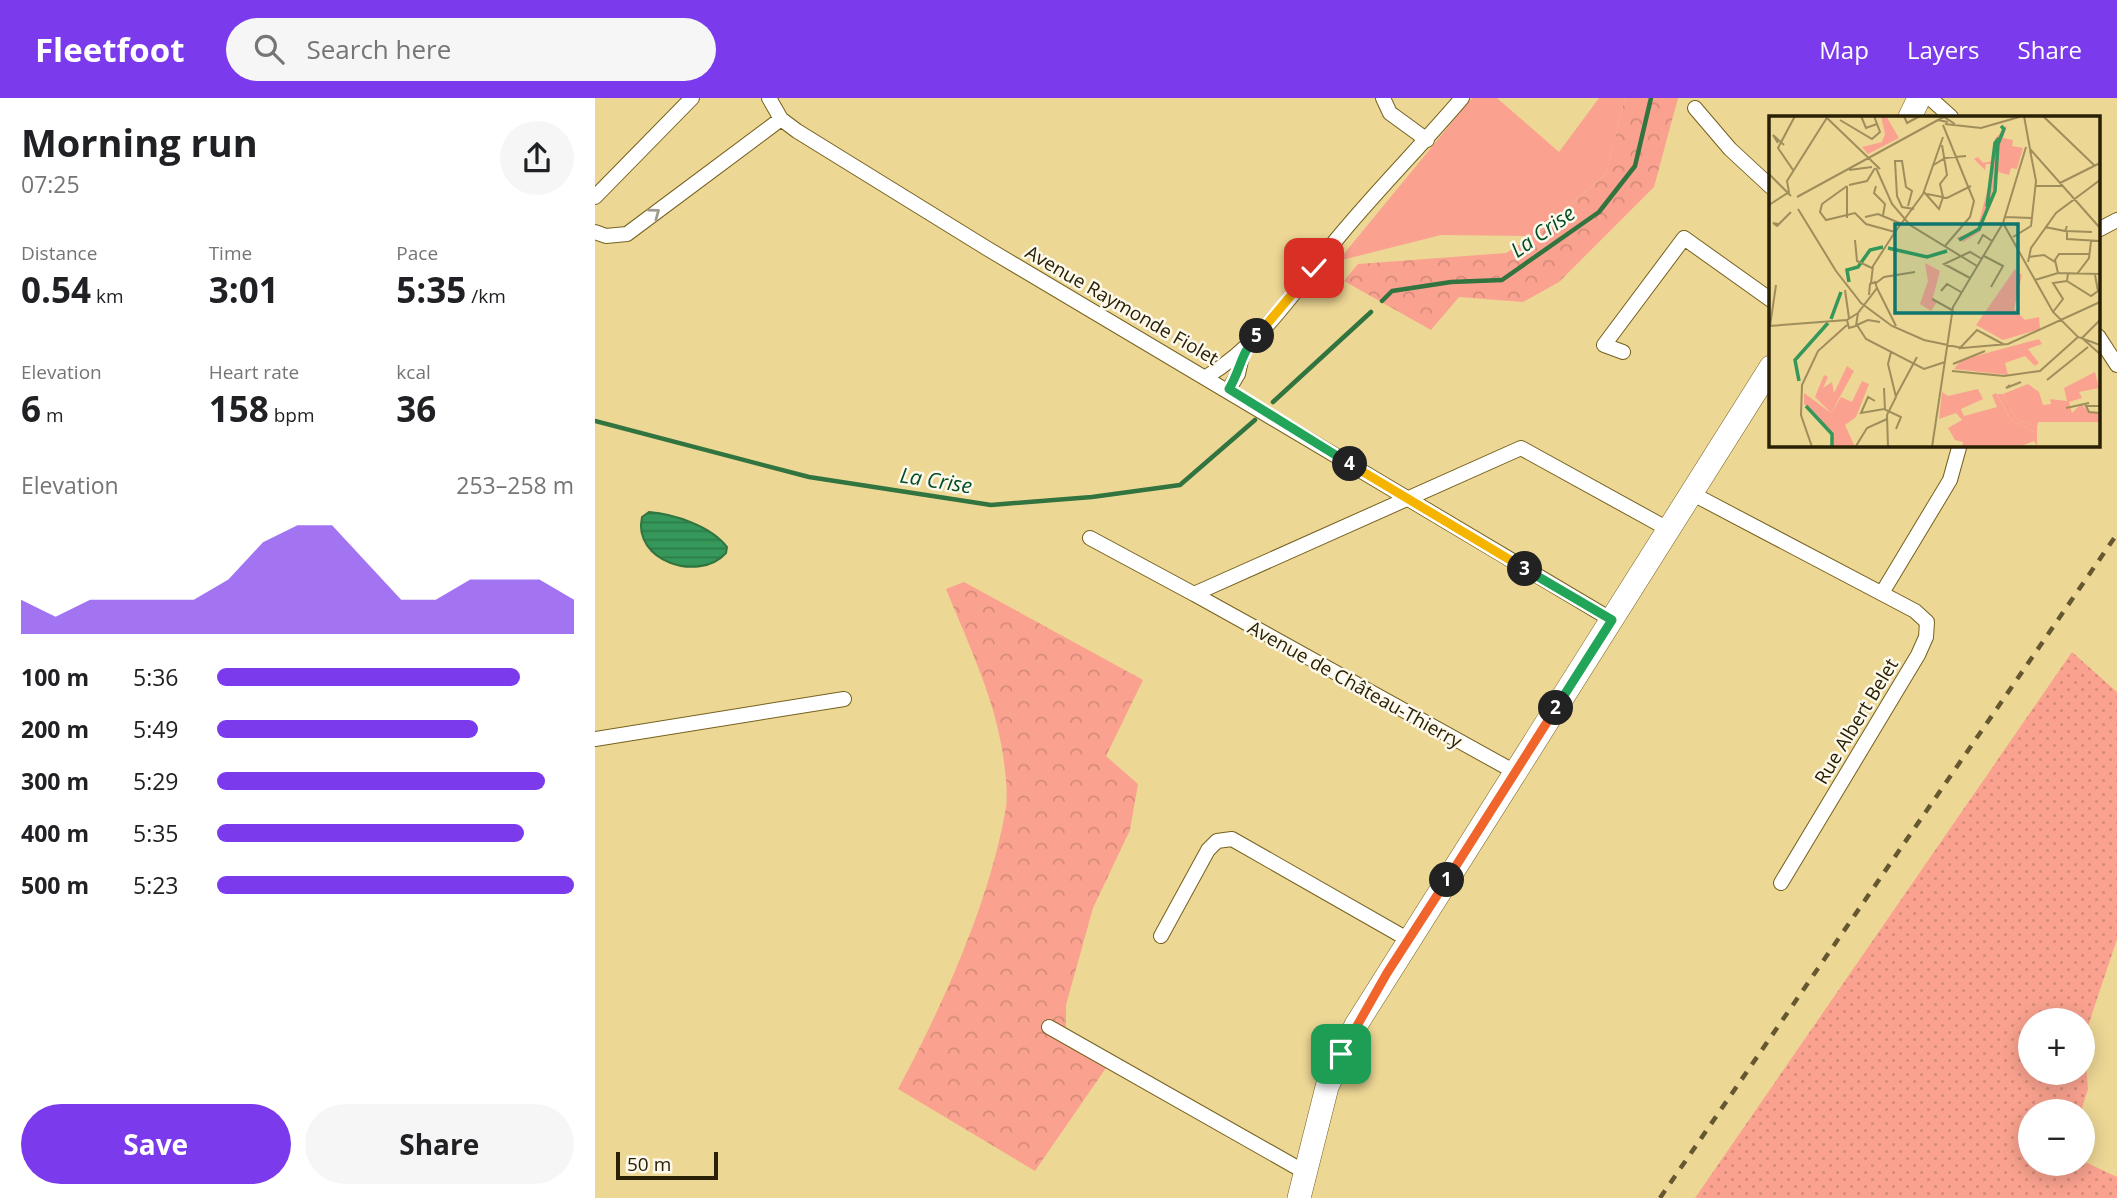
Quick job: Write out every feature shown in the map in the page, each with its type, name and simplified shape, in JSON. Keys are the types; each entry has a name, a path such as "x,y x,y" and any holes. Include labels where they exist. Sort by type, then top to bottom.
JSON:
{"main road":[{"path":"1910,116 1919,98"},
{"path":"1299,1198 1303,1171 1327,1087 1341,1054 1409,940 1769,369"}],"street":[{"name":"Avenue Raymonde Fiolet","path":"769,98 781,119 988,248 1229,389 1407,499 1612,620"},
{"path":"1383,98 1390,113 1427,140"},
{"path":"1206,377 1243,351 1342,232 1462,98"},
{"path":"1930,98 1950,116"},
{"path":"595,197 683,101"},
{"path":"1695,108 1730,149 1769,186"},
{"path":"595,232 606,236 627,234 781,119"},
{"path":"2099,229 2117,220"},
{"path":"1623,352 1604,345 1684,238 1769,299"},
{"path":"2099,337 2117,365"},
{"path":"1229,389 1238,374 1243,351"},
{"path":"1882,593 1950,480 1959,446"},
{"path":"1194,594 1521,448 1668,529"},
{"name":"Rue Albert Belet","path":"1692,493 1923,616 1928,628 1926,637 1781,883"},
{"name":"Avenue de Château-Thierry","path":"1090,538 1515,772"},
{"path":"595,739 844,699"},
{"path":"1161,936 1208,850 1217,841 1231,839 1409,940"},
{"path":"1049,1027 1303,1171"}],"green space":[{"path":"1472,98 1497,98 1559,152 1599,98 1625,98 1606,174 1534,236 1441,235 1338,261"},
{"path":"1625,98 1678,98 1654,187 1559,282 1523,302 1459,297 1431,330 1344,281 1358,264 1506,253 1534,236 1606,174"},
{"path":"964,582 1143,680 1106,756 1138,784 1130,830 1093,908 1066,1005 1066,1041 1108,1065 1035,1171 898,1089 962,955 987,884 1006,806 1007,790 998,728 979,668 946,589"},
{"path":"2072,652 2117,692 2117,939 2094,1008 2018,1008 2018,1085 2088,1085 2088,1089 2085,1099 2018,1099 2018,1176 2095,1176 2095,1167 2117,1177 2117,1198 1695,1198"}],"shaded area":[{"path":"649,512 680,518 702,527 727,547 726,553 714,562 700,566 670,563 657,556 647,545 642,532 642,517"}],"waterway":[{"name":"La Crise","path":"1382,301 1392,291 1451,282 1502,280 1599,212 1635,166 1651,98"},
{"name":"La Crise","path":"1273,402 1371,312"},
{"name":"La Crise","path":"595,421 809,477 991,505 1092,497 1180,485 1255,420"}],"railway":[{"path":"1660,1198 2117,534"}],"route":[{"path":"1314,268 1243,351 1238,374 1229,389 1413,503 1612,620 1387,973 1341,1054"}]}
